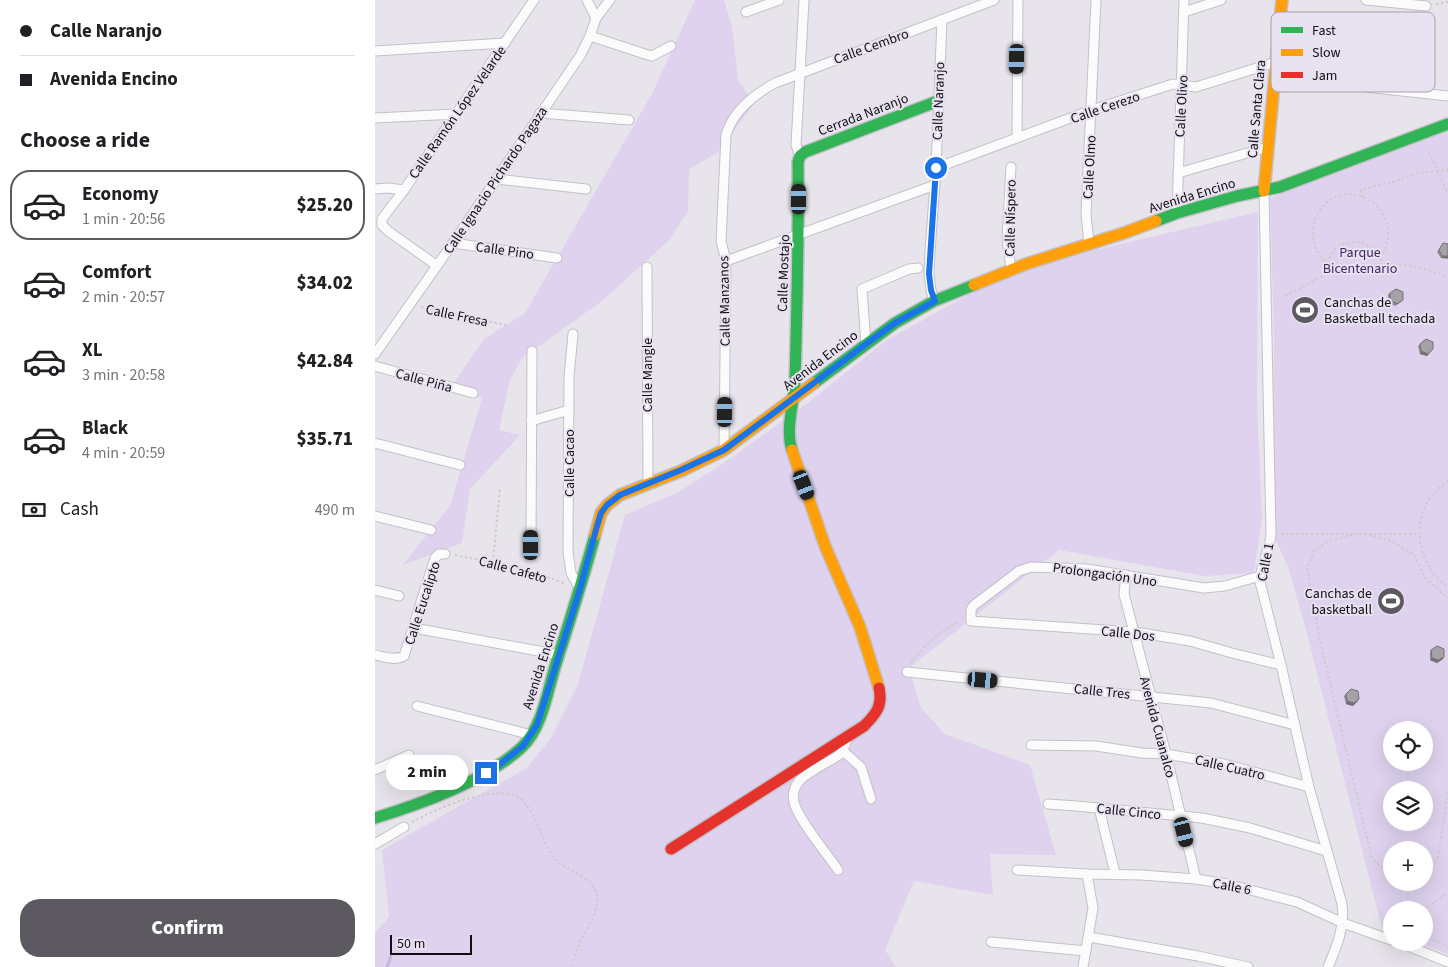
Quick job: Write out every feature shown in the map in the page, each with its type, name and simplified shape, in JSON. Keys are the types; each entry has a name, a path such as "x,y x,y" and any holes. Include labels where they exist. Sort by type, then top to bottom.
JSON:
{"main road":[{"name":"Calle Santa Clara","path":"1264,191 1273,92"},
{"name":"Cerrada Naranjo","path":"800,156 805,152 938,101"},
{"name":"Avenida Encino","path":"375,818 413,806 486,773 514,755 532,735 560,655 601,513 607,505 620,495 724,450 895,323 935,301 1011,269 1124,233 1177,213 1237,196 1280,187 1448,124"},
{"name":"Calle Mostajo","path":"671,849 864,726 876,714 881,697 860,628 825,546 794,460 791,446 790,428 794,398 800,156"}],"street":[{"name":"Calle Ramón López Velarde","path":"437,265 387,231 382,225 382,219 404,190 534,0"},
{"path":"587,0 596,18"},
{"name":"Calle Ignacio Pichardo Pagaza","path":"375,354 580,56 596,18 610,0"},
{"path":"746,12 779,0"},
{"name":"Calle Mostajo","path":"800,156 796,145 805,0"},
{"name":"Calle Cembro","path":"752,98 761,90 800,72 994,0"},
{"path":"1017,138 1018,0"},
{"name":"Calle Olmo","path":"1089,244 1086,214 1096,0"},
{"name":"Calle Olivo","path":"1177,213 1184,0"},
{"path":"1185,12 1221,0"},
{"path":"1366,0 1426,6"},
{"name":"Calle Naranjo","path":"935,301 931,290 929,274 936,168 942,20"},
{"path":"590,36 652,56 671,46"},
{"path":"375,51 505,43"},
{"name":"Calle Cerezo","path":"936,168 1092,110 1173,84 1196,87 1271,64"},
{"path":"1411,92 1448,96"},
{"name":"Calle Manzanos","path":"724,450 726,261 721,241 728,128 741,109 752,98"},
{"path":"540,113 629,120"},
{"path":"375,118 456,114"},
{"path":"1178,173 1268,147"},
{"name":"Calle Níspero","path":"1011,166 1007,239 1011,269"},
{"path":"496,179 586,189"},
{"path":"726,261 935,185"},
{"path":"375,189 404,190"},
{"name":"Calle 1","path":"1264,191 1271,534 1270,546 1260,576 1261,588 1309,787 1342,904 1343,923"},
{"name":"Calle Pino","path":"453,243 557,258"},
{"name":"Calle Mangle","path":"647,267 648,483"},
{"path":"866,344 862,289 909,269 918,268"},
{"name":"Calle Cacao","path":"573,334 569,376 568,552 571,573 580,589"},
{"path":"531,351 531,545"},
{"name":"Calle Piña","path":"375,366 473,393"},
{"path":"531,421 569,410"},
{"path":"375,443 460,465"},
{"path":"375,516 431,530"},
{"name":"Calle Eucalipto","path":"375,655 401,658 406,653 435,558 439,554 445,554"},
{"name":"Prolongación Uno","path":"971,621 973,606 1025,568 1042,566 1087,569 1204,588 1225,586 1260,576"},
{"name":"Avenida Cuanalco","path":"1126,575 1124,594 1135,632 1149,696 1166,754 1196,879"},
{"path":"375,590 399,596"},
{"name":"Calle Dos","path":"971,621 1135,632 1191,641 1281,665"},
{"path":"414,628 560,655"},
{"name":"Calle Tres","path":"907,672 1211,703 1295,725"},
{"path":"417,706 532,735"},
{"path":"838,870 798,813 793,795 800,781 843,751 847,738"},
{"name":"Calle Cuatro","path":"1031,745 1096,746 1142,753 1166,754 1224,764 1309,787"},
{"path":"843,751 861,767 864,782 871,798"},
{"path":"375,770 409,755"},
{"name":"Calle Cinco","path":"1048,804 1202,818 1250,828 1326,851"},
{"path":"1099,808 1115,874"},
{"path":"375,844 404,828"},
{"name":"Calle 6","path":"1017,870 1196,879 1252,889 1288,900 1383,937"},
{"path":"1083,967 1093,908 1087,874"},
{"path":"1328,967 1340,938 1343,923"},
{"path":"1089,937 1198,956 1248,967"},
{"path":"991,942 1086,951"},
{"path":"1420,951 1448,962"}],"path":[{"path":"1426,6 1448,2"},
{"path":"1429,152 1448,194"},
{"path":"1363,197 1361,190 1417,173 1448,170"},
{"path":"1339,270 1320,256 1313,240 1313,223 1323,206 1339,196 1355,195 1363,197 1377,206 1386,220 1388,240 1379,258"},
{"path":"1327,263 1333,251 1342,244 1360,242 1374,249 1383,264"},
{"path":"1285,296 1329,273 1383,264 1409,266 1448,277"},
{"name":"Calle Fresa","path":"408,305 506,325"},
{"path":"1448,481 1433,494 1423,513 1419,534 1422,552 1429,569 1448,587"},
{"path":"493,562 500,488"},
{"path":"1271,534 1419,534"},
{"path":"1383,868 1372,859 1321,645 1307,568 1314,551 1327,542 1359,534 1392,541 1414,555 1425,578 1448,598"},
{"name":"Calle Cafeto","path":"445,554 529,570 580,589"},
{"path":"907,672 917,654 952,626 959,622 971,621"},
{"path":"1433,864 1438,857 1448,791"},
{"path":"404,828 423,816 455,801 497,793 512,795 522,799 536,820 551,853 558,862 592,885 597,894 597,905 590,926 581,940 571,967"},
{"path":"1433,903 1448,893"},
{"path":"1433,940 1448,946"}],"green space":[{"path":"695,0 724,0 732,26 738,80 754,104 717,153 689,169 688,211 668,241 602,301 522,358 510,380 499,430 520,435 470,489 462,543 403,565 450,506 482,398 452,386 484,339 525,313 652,94"},
{"name":"Parque Bicentenario","path":"1448,132 1448,954 1433,948 1433,901 1383,901 1382,928 1306,630 1288,566 1273,535 1274,337 1270,198"},
{"path":"1258,212 1257,406 1262,517 1254,573 1205,576 1059,550 909,668 921,708 945,734 1030,765 1056,855 990,854 993,895 914,881 885,950 896,967 375,967 375,933 389,917 382,850 527,768 551,738 578,684 625,515 677,493 725,462 805,405 887,340 1017,268"}],"building":[{"path":"1443,243 1448,244 1448,256 1442,256 1439,250"},
{"path":"1396,289 1403,292 1403,300 1397,304 1390,300 1390,293"},
{"path":"1426,339 1433,342 1433,349 1428,354 1421,351 1420,344"},
{"path":"1437,646 1444,649 1444,657 1438,660 1432,658 1431,650"},
{"path":"1351,689 1358,691 1359,699 1354,703 1347,701 1346,694"}],"waterway":[{"path":"387,967 391,956"}],"traffic: fast":[{"path":"792,450 789,433 795,381 798,162 800,156 805,152 938,101"},
{"path":"1156,221 1237,196 1280,187 1448,124"},
{"path":"814,383 895,323 934,301 974,285"},
{"path":"375,818 453,790 508,759 529,739 543,710 595,535"}],"traffic: slow":[{"path":"1281,12 1282,0"},
{"path":"1264,191 1273,92"},
{"path":"974,285 1026,264 1156,221"},
{"path":"595,535 601,513 607,505 620,495 681,471 724,450 814,383"},
{"path":"792,450 825,546 860,627 879,688"}],"traffic: jam":[{"path":"671,849 864,726 872,718 879,705 879,688"}],"place":[{"name":"Canchas de Basketball techada","path":"1305,310"},
{"name":"Canchas de basketball","path":"1391,601"}],"route":[{"path":"486,773 514,755 532,735 537,725 580,589 601,513 607,505 620,495 724,450 895,323 935,301 931,290 929,274 936,168"}]}
